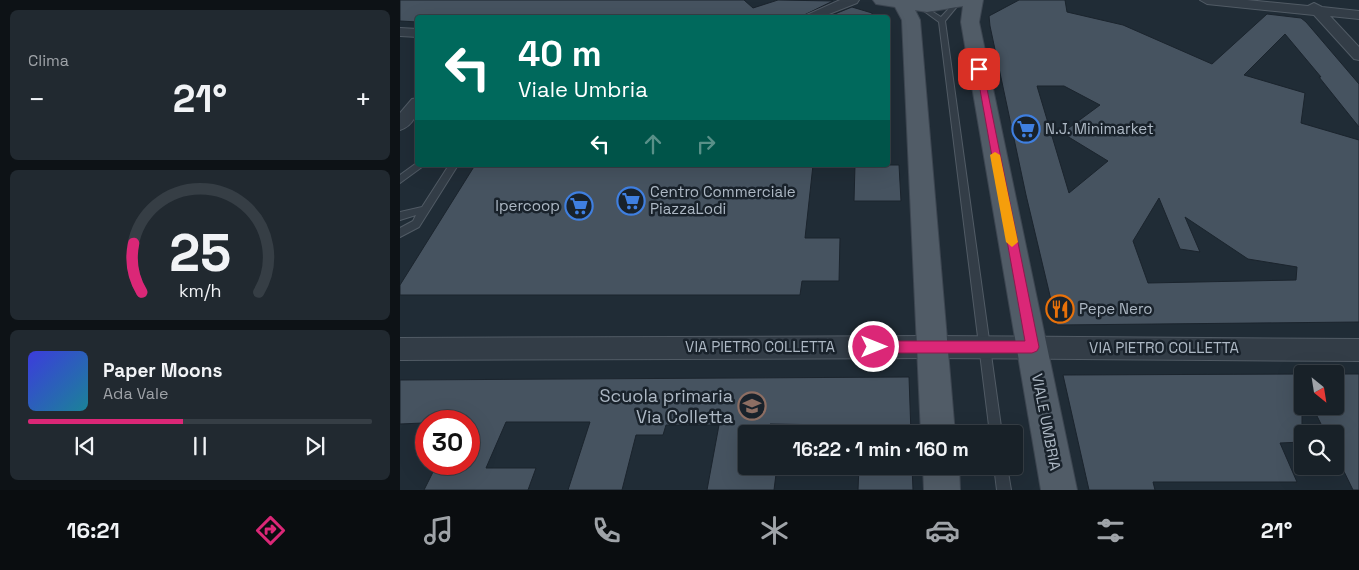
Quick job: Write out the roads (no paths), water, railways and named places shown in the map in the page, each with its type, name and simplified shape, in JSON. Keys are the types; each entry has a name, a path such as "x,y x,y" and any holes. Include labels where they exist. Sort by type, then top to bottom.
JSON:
{"main road":[{"path":"882,0 911,5 967,1"},
{"name":"VIALE UMBRIA","path":"967,1 1059,490"},
{"path":"911,5 937,425"},
{"path":"941,475 942,490"}],"street":[{"path":"814,15 852,0"},
{"path":"1207,0 1359,15"},
{"path":"1308,0 1359,56"},
{"path":"400,32 415,33"},
{"path":"408,120 415,108"},
{"name":"VIA PIETRO COLLETTA","path":"400,349 931,346 1359,350"}],"lane":[{"path":"942,21 967,1"},
{"path":"911,5 942,21"},
{"path":"942,21 995,425"},
{"path":"400,180 416,167"},
{"path":"400,233 416,224 453,167"},
{"path":"400,216 427,209"},
{"path":"1002,475 1004,490"}],"place":[{"name":"N.J. Minimarket","path":"1026,129"},
{"name":"Centro Commerciale PiazzaLodi","path":"631,201"},
{"name":"Ipercoop","path":"579,206"},
{"name":"Pepe Nero","path":"1060,309"},
{"name":"Scuola primaria Via Colletta","path":"752,406"}]}
